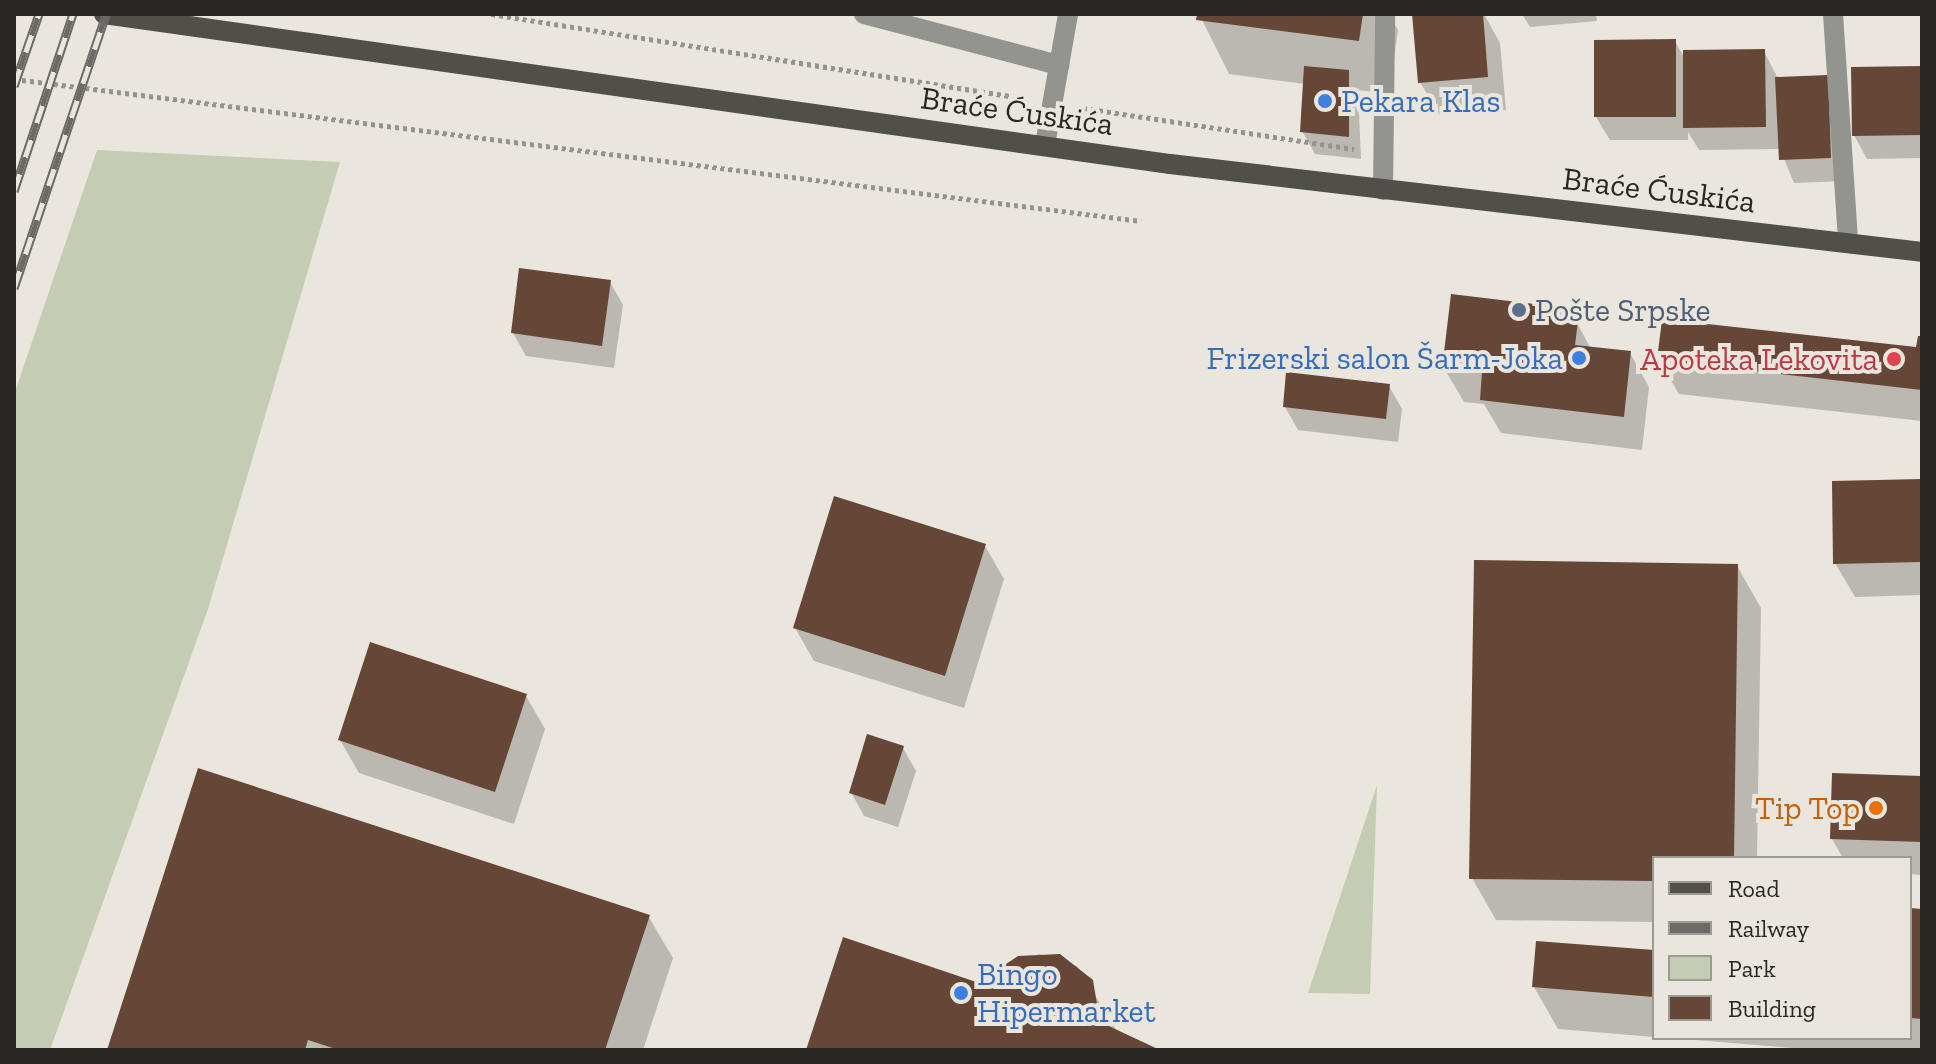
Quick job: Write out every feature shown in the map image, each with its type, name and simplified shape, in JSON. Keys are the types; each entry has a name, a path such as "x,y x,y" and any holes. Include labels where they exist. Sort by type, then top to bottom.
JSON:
{"main road":[{"name":"Braće Ćuskića","path":"104,14 1383,190 1922,252"}],"street":[{"path":"864,14 1059,65"},
{"path":"1045,145 1068,14"},
{"path":"1383,190 1386,154 1385,14"},
{"path":"1833,14 1848,242"}],"path":[{"path":"491,14 1386,154"},
{"path":"14,79 1141,221"}],"green space":[{"path":"97,150 340,162 208,609 50,1050 14,1050 14,395"},
{"path":"1377,785 1370,994 1308,993"}],"building":[{"path":"1197,14 1363,14 1359,41 1196,20"},
{"path":"1412,14 1483,14 1488,77 1418,83"},
{"path":"1676,39 1676,117 1594,117 1594,40"},
{"path":"1765,49 1766,127 1683,128 1683,50"},
{"name":"Pekara Klas","path":"1304,66 1349,70 1349,137 1300,132"},
{"path":"1922,66 1922,135 1852,136 1851,67"},
{"path":"1828,75 1831,158 1779,160 1775,77"},
{"path":"519,268 611,280 602,346 511,333"},
{"path":"1451,294 1560,307 1559,319 1578,321 1575,345 1631,351 1624,417 1480,400 1482,373 1442,369"},
{"path":"1662,319 1916,347 1918,336 1922,336 1922,390 1657,360"},
{"path":"1286,372 1390,384 1386,419 1283,407"},
{"path":"1922,479 1922,562 1833,564 1832,481"},
{"path":"834,496 986,544 945,676 793,628"},
{"path":"1474,560 1738,564 1734,856 1652,856 1652,881 1469,879"},
{"path":"370,642 527,694 495,792 338,740"},
{"path":"867,734 904,746 885,805 849,793"},
{"path":"198,768 650,915 605,1050 339,1050 308,1040 305,1050 107,1050"},
{"name":"Tip Top","path":"1832,773 1922,776 1922,842 1830,839"},
{"path":"1912,908 1922,909 1922,1019 1912,1018"},
{"name":"Bingo Hipermarket","path":"843,937 988,986 1000,968 1018,956 1060,954 1093,980 1100,1022 1160,1050 806,1050"},
{"path":"1536,941 1652,950 1652,997 1532,987"}],"railway":[{"path":"14,86 39,14"},
{"path":"14,191 73,14"},
{"path":"14,288 106,14"}],"place":[{"name":"Pekara Klas","path":"1325,101"},
{"name":"Pošte Srpske","path":"1519,310"},
{"name":"Frizerski salon Šarm-Joka","path":"1579,358"},
{"name":"Apoteka Lekovita","path":"1894,359"},
{"name":"Tip Top","path":"1876,808"},
{"name":"Bingo Hipermarket","path":"961,993"}]}
